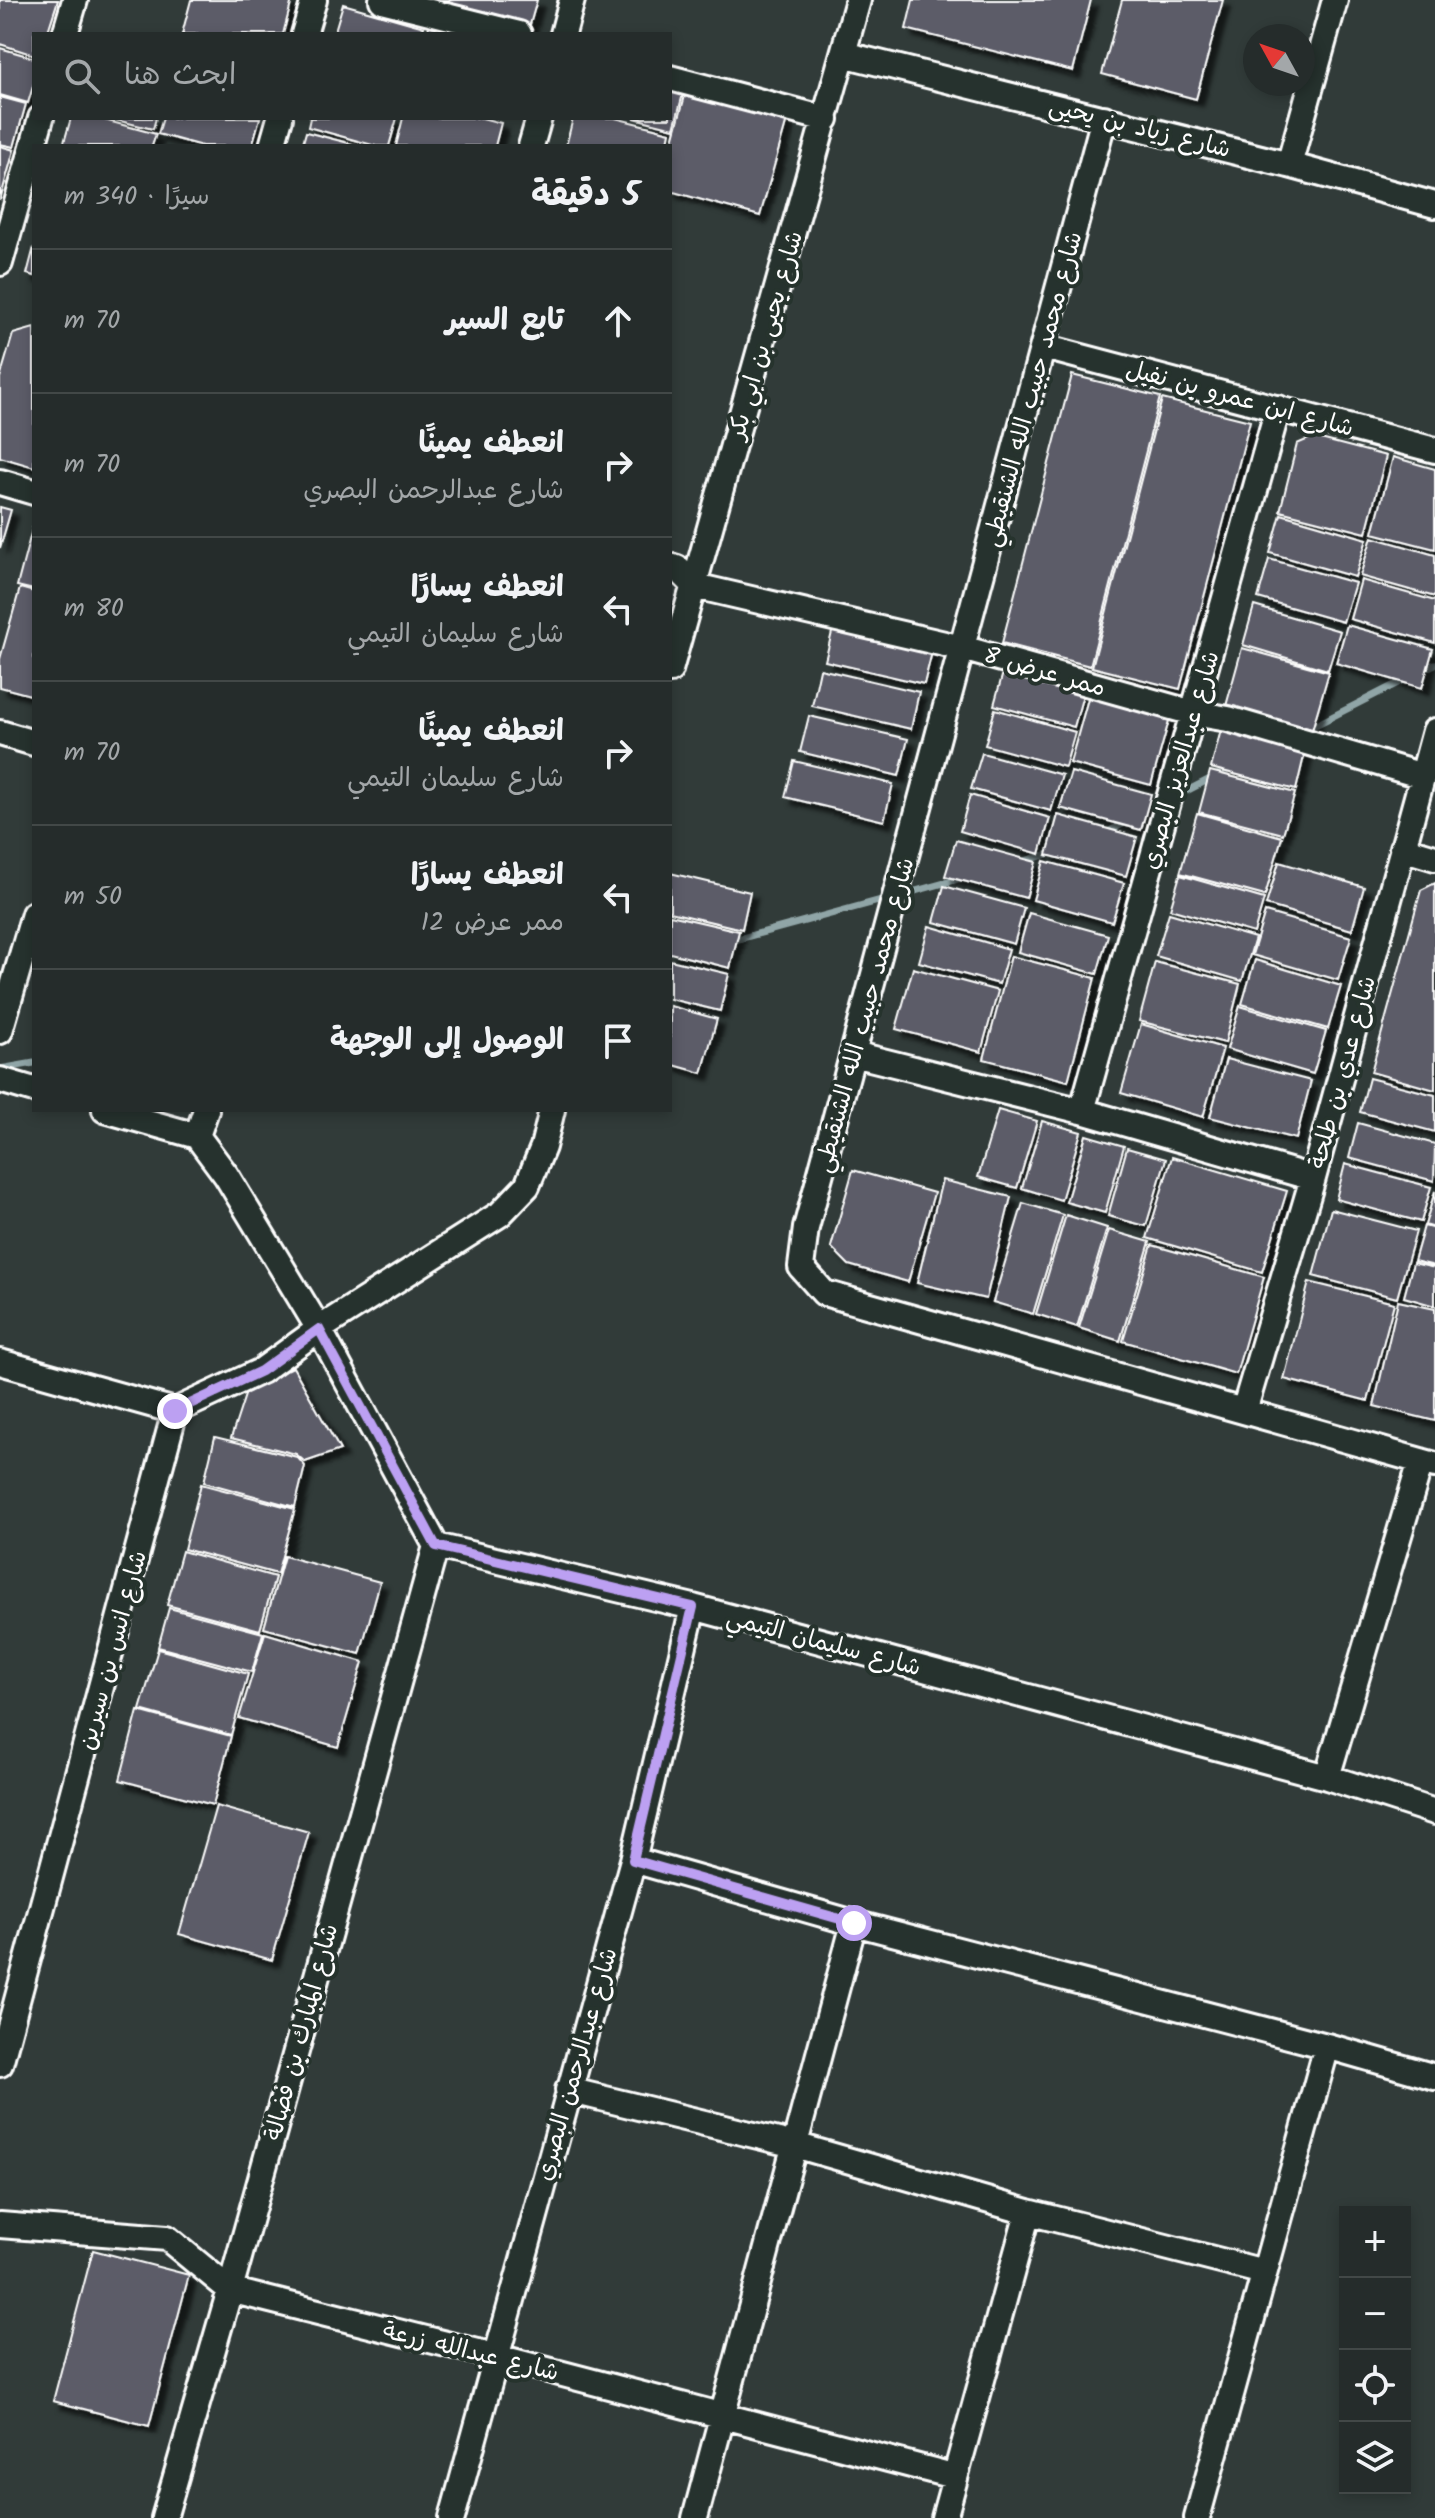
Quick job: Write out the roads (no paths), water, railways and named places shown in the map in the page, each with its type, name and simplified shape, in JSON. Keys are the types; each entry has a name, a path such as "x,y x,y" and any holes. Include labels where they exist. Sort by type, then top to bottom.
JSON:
{"street":[{"path":"66,32 75,0"},
{"path":"305,32 314,0"},
{"path":"382,0 511,32"},
{"path":"564,32 572,0"},
{"name":"شارع يحيى بن ابي بكر","path":"672,663 858,0"},
{"path":"1289,165 1335,0"},
{"name":"شارع زياد بن يحيى","path":"843,54 1289,165 1435,205"},
{"path":"672,79 826,119"},
{"name":"شارع محمد حبيب الله الشنقيطي","path":"1104,118 806,1228 801,1267 824,1293 1428,1463"},
{"path":"34,144 40,120"},
{"path":"273,144 279,120"},
{"path":"532,144 538,120"},
{"path":"0,263 32,150"},
{"name":"شارع ابن عمرو بن نفيل","path":"1044,347 1435,450"},
{"name":"شارع عبدالعزيز البصري","path":"1082,1111 1278,408"},
{"path":"0,482 32,491"},
{"name":"ممر عرض 8","path":"672,567 695,586 962,648 1193,713 1228,719 1423,776"},
{"name":"شارع عدي بن طلحة","path":"1244,1411 1313,1178 1435,731"},
{"path":"0,733 32,742"},
{"path":"1402,848 1435,858"},
{"path":"0,1031 32,921"},
{"path":"854,1054 1082,1111 1313,1178"},
{"path":"0,1080 32,1089"},
{"path":"112,1112 197,1136 226,1175 319,1329 436,1546"},
{"path":"197,1136 205,1112"},
{"path":"0,1362 175,1411 261,1371 319,1329 500,1214 527,1186 543,1147 552,1112"},
{"name":"شارع انس بن سيرين","path":"0,2064 8,2005 175,1411"},
{"path":"1327,1777 1428,1463"},
{"name":"شارع سليمان التيمي","path":"436,1546 693,1607 1327,1777 1435,1812"},
{"name":"شارع المبارك بن فضالة","path":"164,2518 436,1546"},
{"name":"شارع عبدالرحمن البصري","path":"452,2518 494,2356 633,1860 693,1607"},
{"path":"633,1860 854,1923 1435,2077"},
{"path":"695,2518 854,1923"},
{"path":"1197,2518 1327,2046"},
{"path":"568,2090 795,2145 1028,2212 1264,2272"},
{"path":"944,2518 953,2476 1028,2212"},
{"name":"شارع عبدالله زرعة","path":"0,2225 167,2238 230,2290 953,2476"}],"waterway":[{"path":"1420,671 1435,664"},
{"path":"1306,730 1406,679"},
{"path":"1175,797 1231,768"},
{"path":"1104,834 1128,821"},
{"path":"1021,862 1055,852"},
{"path":"901,895 966,877"},
{"path":"731,941 889,898"},
{"path":"0,1069 32,1063"}]}
